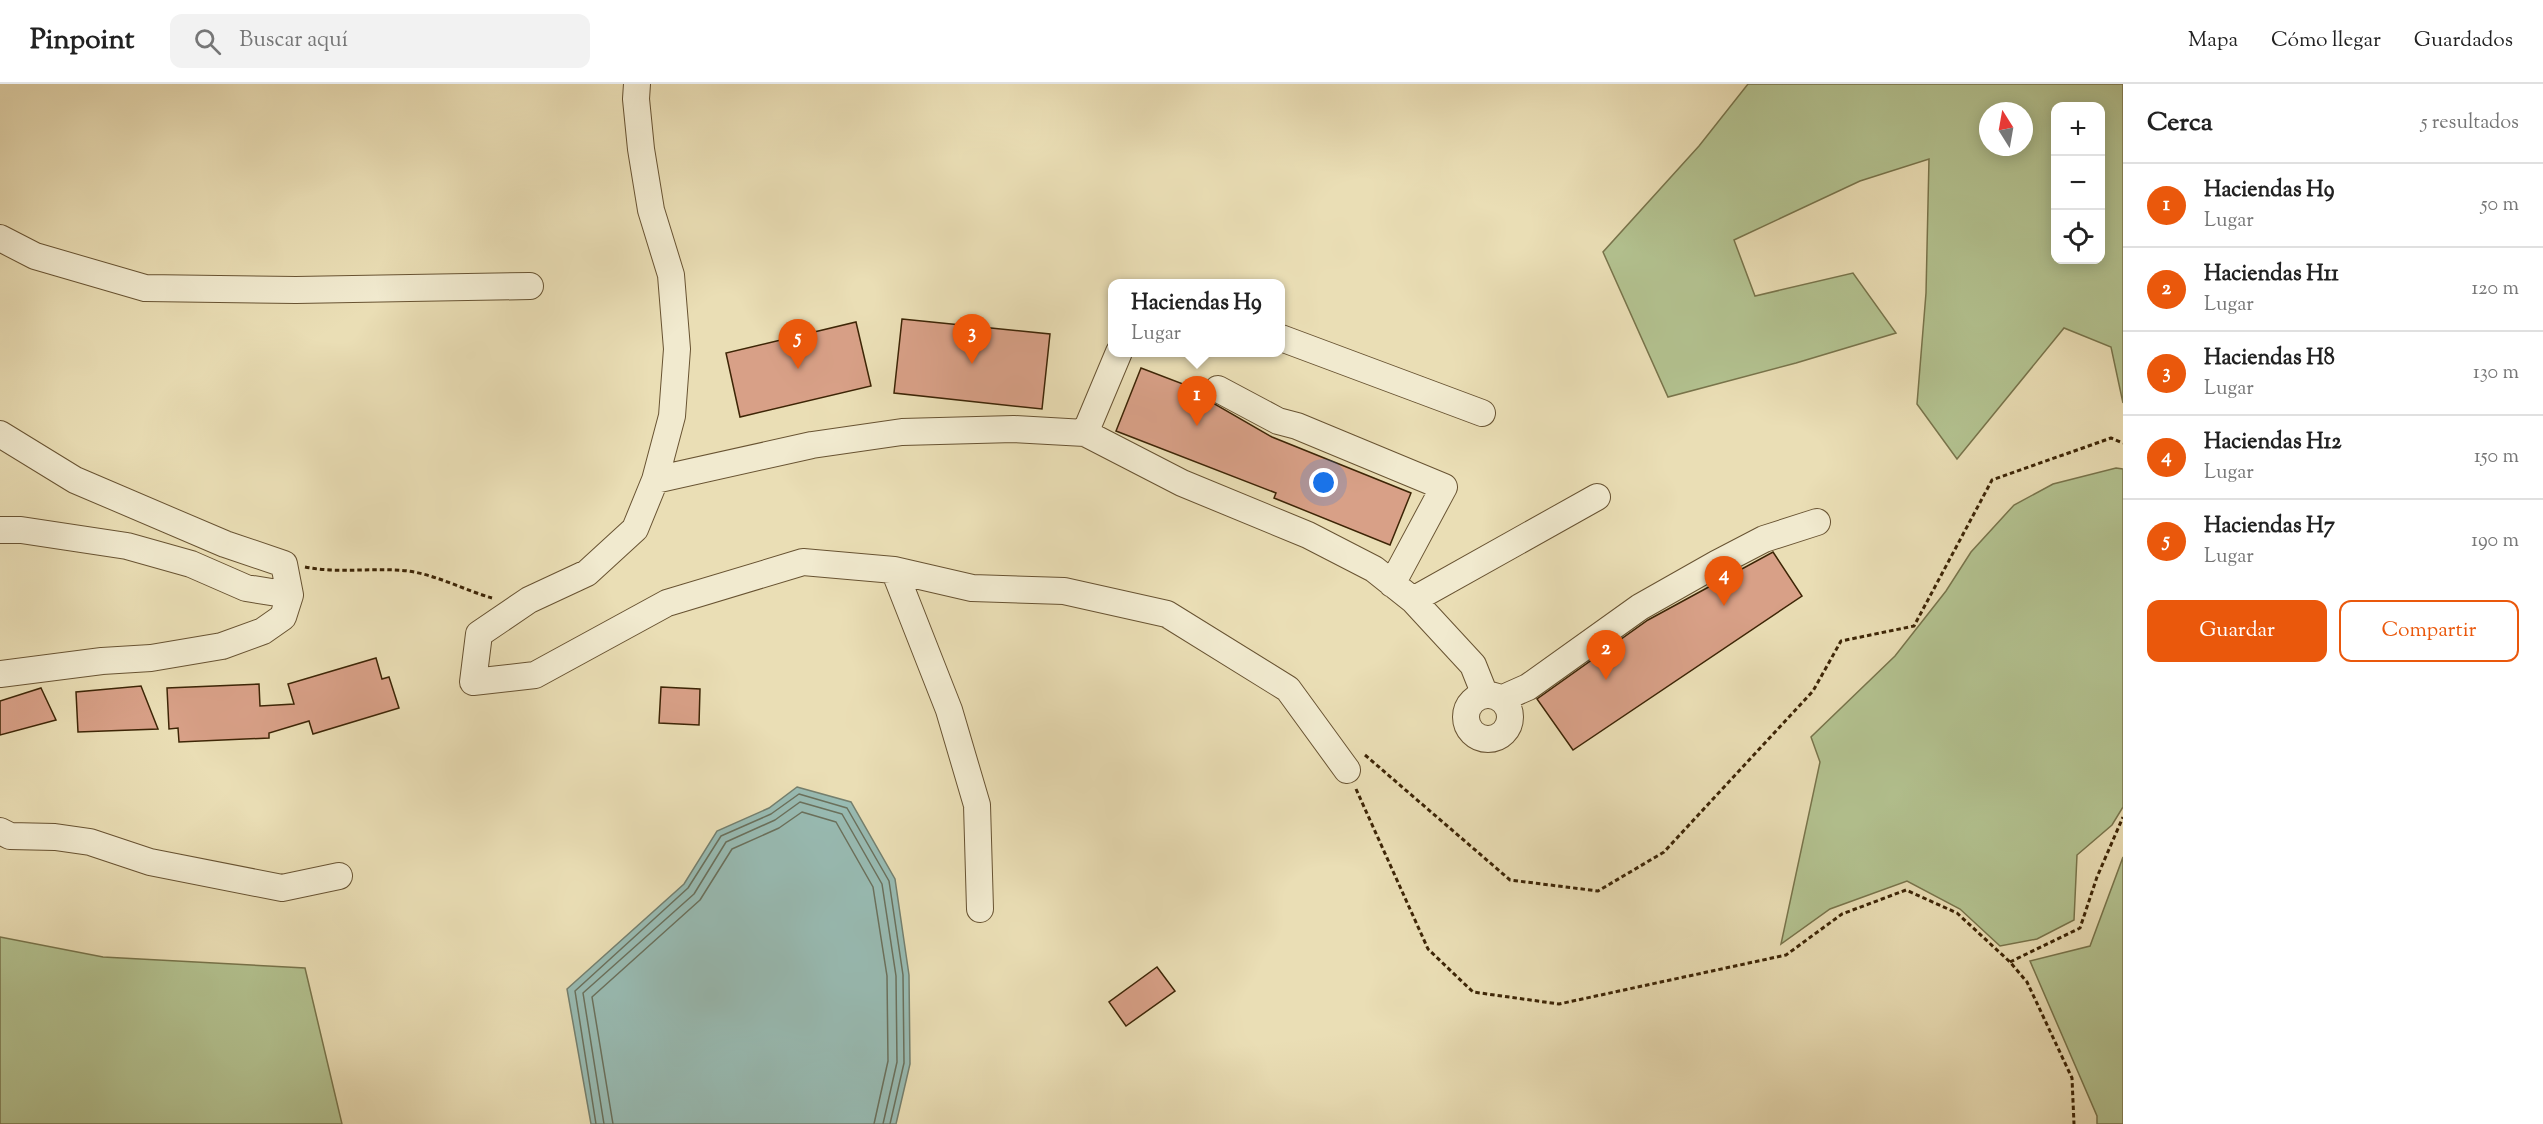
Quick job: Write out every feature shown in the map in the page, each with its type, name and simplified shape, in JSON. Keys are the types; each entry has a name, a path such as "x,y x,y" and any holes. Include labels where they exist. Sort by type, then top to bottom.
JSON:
{"street":[{"path":"637,84 636,99 641,149 651,210 671,275 677,349 672,416 655,480 635,529 587,573 530,600 479,634 473,682 535,675 667,603 803,562 894,570 972,588 1064,591 1167,614 1288,689 1353,760"},
{"path":"0,238 35,256 145,288 296,290 530,286"},
{"path":"1285,339 1482,413"},
{"path":"1085,433 1117,357"},
{"path":"1218,389 1278,421 1297,426 1444,487 1392,584"},
{"path":"655,480 812,445 902,432 1014,429 1085,433 1182,483 1308,535 1374,569 1413,600 1473,665 1493,697 1528,687 1640,607 1716,564 1764,539 1817,522"},
{"path":"0,434 75,480 225,544 284,564 290,596 283,617 263,631 222,646 151,658 102,661 0,674"},
{"path":"1413,600 1597,497"},
{"path":"0,530 21,530 127,546 191,564 246,588 290,596"},
{"path":"894,570 950,710 977,805 980,909"},
{"path":"0,831 10,836 55,837 90,842 150,861 282,888 339,876"}],"path":[{"path":"1353,760 1510,880 1598,891 1664,852 1813,691 1841,640 1914,626 1992,480 2111,438 2123,443"},
{"path":"284,564 330,572 408,571 432,576 501,600 530,600"},
{"path":"1353,760 1428,949 1473,992 1559,1004 1786,955 1842,914 1906,890 1957,913 2010,962 2026,982 2072,1078 2074,1124"},
{"path":"2010,962 2080,928 2097,877 2123,817"}],"green space":[{"path":"1748,84 2123,84 2123,403 2111,347 2064,328 1957,459 1917,404 1926,293 1929,159 1860,181 1734,240 1755,296 1853,273 1896,333 1796,363 1668,397 1603,252 1699,146"},
{"path":"2116,468 2123,469 2123,807 2112,825 2077,855 2074,920 2037,939 2000,946 1960,909 1907,881 1830,909 1781,944 1820,762 1811,737 1895,656 1946,591 1971,552 2014,505 2053,484"},
{"path":"2123,857 2123,1124 2097,1124 2097,1116 2030,961 2090,946"},
{"path":"0,937 103,957 305,968 342,1124 0,1124"}],"water":[{"path":"797,787 851,802 895,879 909,975 910,1064 896,1124 591,1124 567,989 684,884 717,831 769,808"}],"building":[{"path":"902,319 1050,334 1042,409 894,393"},
{"path":"856,322 871,386 740,417 726,353"},
{"path":"1141,368 1204,392 1211,402 1272,437 1411,493 1390,545 1274,498 1276,493 1116,431"},
{"path":"1773,552 1802,596 1573,750 1537,699 1648,620"},
{"path":"376,658 382,679 389,677 399,708 313,734 309,721 269,733 269,738 179,742 178,728 169,729 167,688 259,684 260,706 294,704 288,684"},
{"path":"141,686 158,729 78,732 76,692"},
{"path":"661,687 700,689 699,725 659,723"},
{"path":"41,688 56,720 0,735 0,701"},
{"path":"1157,967 1175,991 1126,1026 1109,1002"}],"place":[{"name":"Haciendas H8","path":"972,364"},
{"name":"Haciendas H7","path":"798,369"},
{"name":"Haciendas H9","path":"1197,426"},
{"name":"Haciendas H12","path":"1724,606"},
{"name":"Haciendas H11","path":"1606,680"}]}
